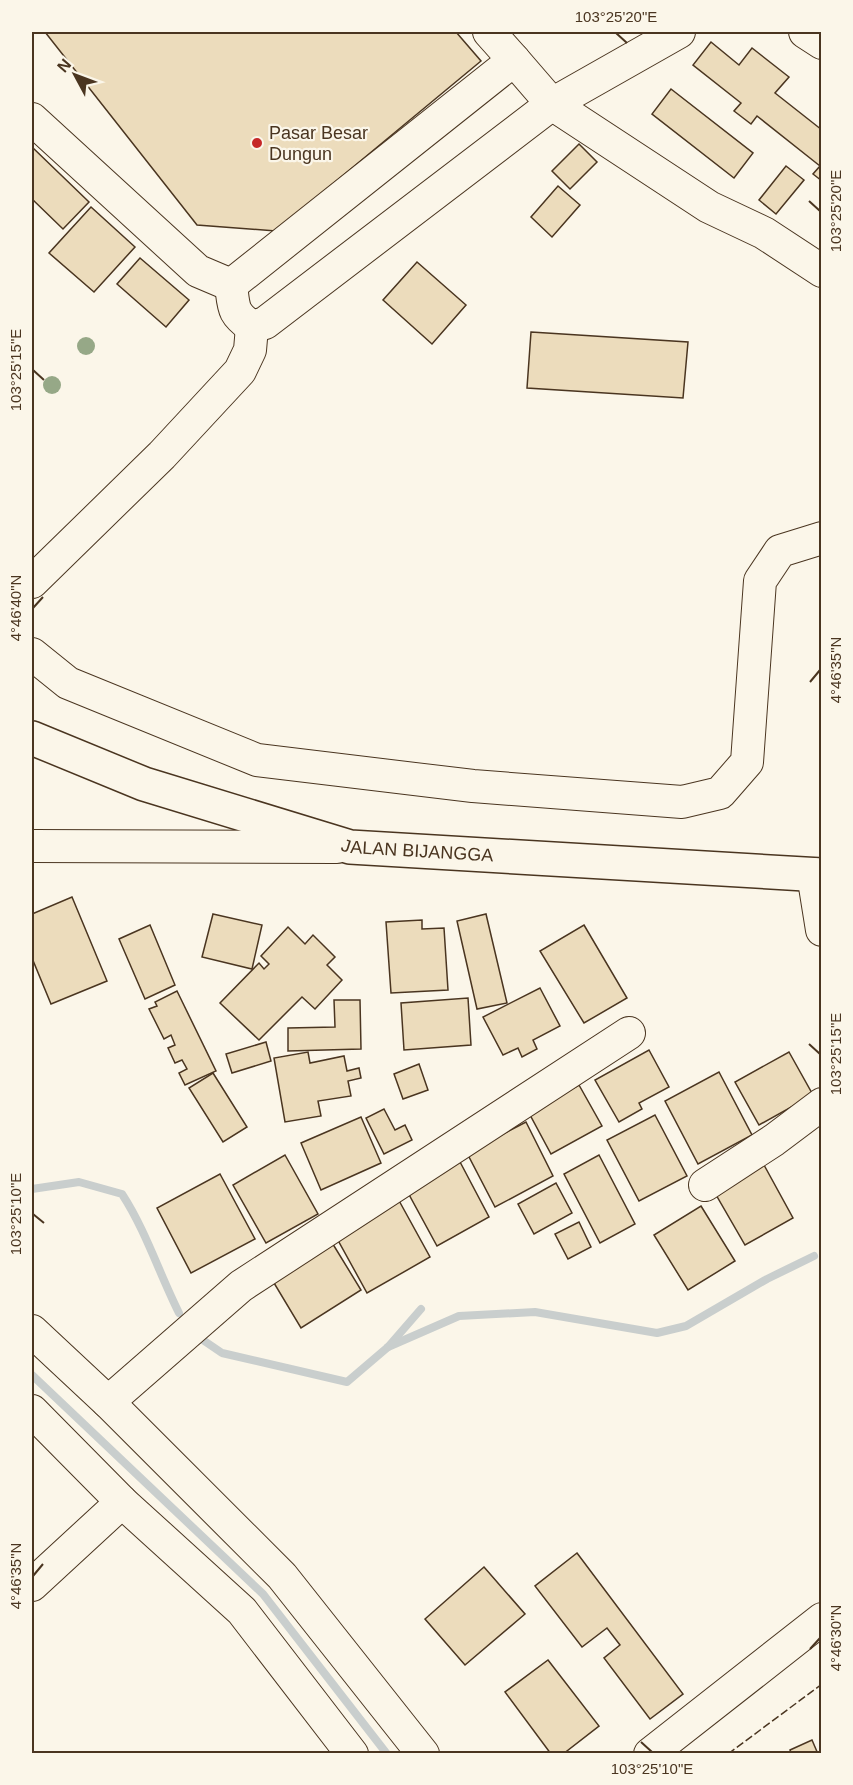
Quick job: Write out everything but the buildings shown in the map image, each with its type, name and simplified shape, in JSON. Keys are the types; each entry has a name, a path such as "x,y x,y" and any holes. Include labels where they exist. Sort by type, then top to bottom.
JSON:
{"main road":[{"name":"JALAN BIJANGGA","path":"32,738 144,784 350,847 817,875"}],"street":[{"path":"489,32 552,104 709,207 764,233 822,271"},
{"path":"252,327 265,323 282,312 552,104 679,32"},
{"path":"805,32 822,43"},
{"path":"231,285 514,60"},
{"path":"32,119 198,271 231,285"},
{"path":"231,285 234,310 252,327"},
{"path":"32,582 162,455 240,371 250,350 252,327"},
{"path":"32,654 68,683 257,760 472,786 682,802 720,793 747,762 760,581 780,551 822,538"},
{"path":"32,846 350,847"},
{"path":"817,875 822,930"},
{"path":"108,1402 241,1286 629,1034"},
{"path":"705,1185 774,1140 822,1104"},
{"path":"32,1331 108,1402 282,1576 423,1754"},
{"path":"32,1411 122,1502 242,1611 352,1754"},
{"path":"32,1585 122,1502"},
{"path":"650,1754 822,1619"}],"waterway":[{"path":"32,1189 79,1182 122,1194 145,1237 179,1313"},
{"path":"388,1347 459,1316 535,1312 657,1333 686,1326 767,1279 814,1256"},
{"path":"197,1336 222,1353 347,1382 388,1347 421,1309"},
{"path":"32,1375 263,1594 387,1754"}],"fence":[{"path":"728,1754 822,1684"}],"place":[{"name":"Pasar Besar Dungun","path":"257,143"}]}
